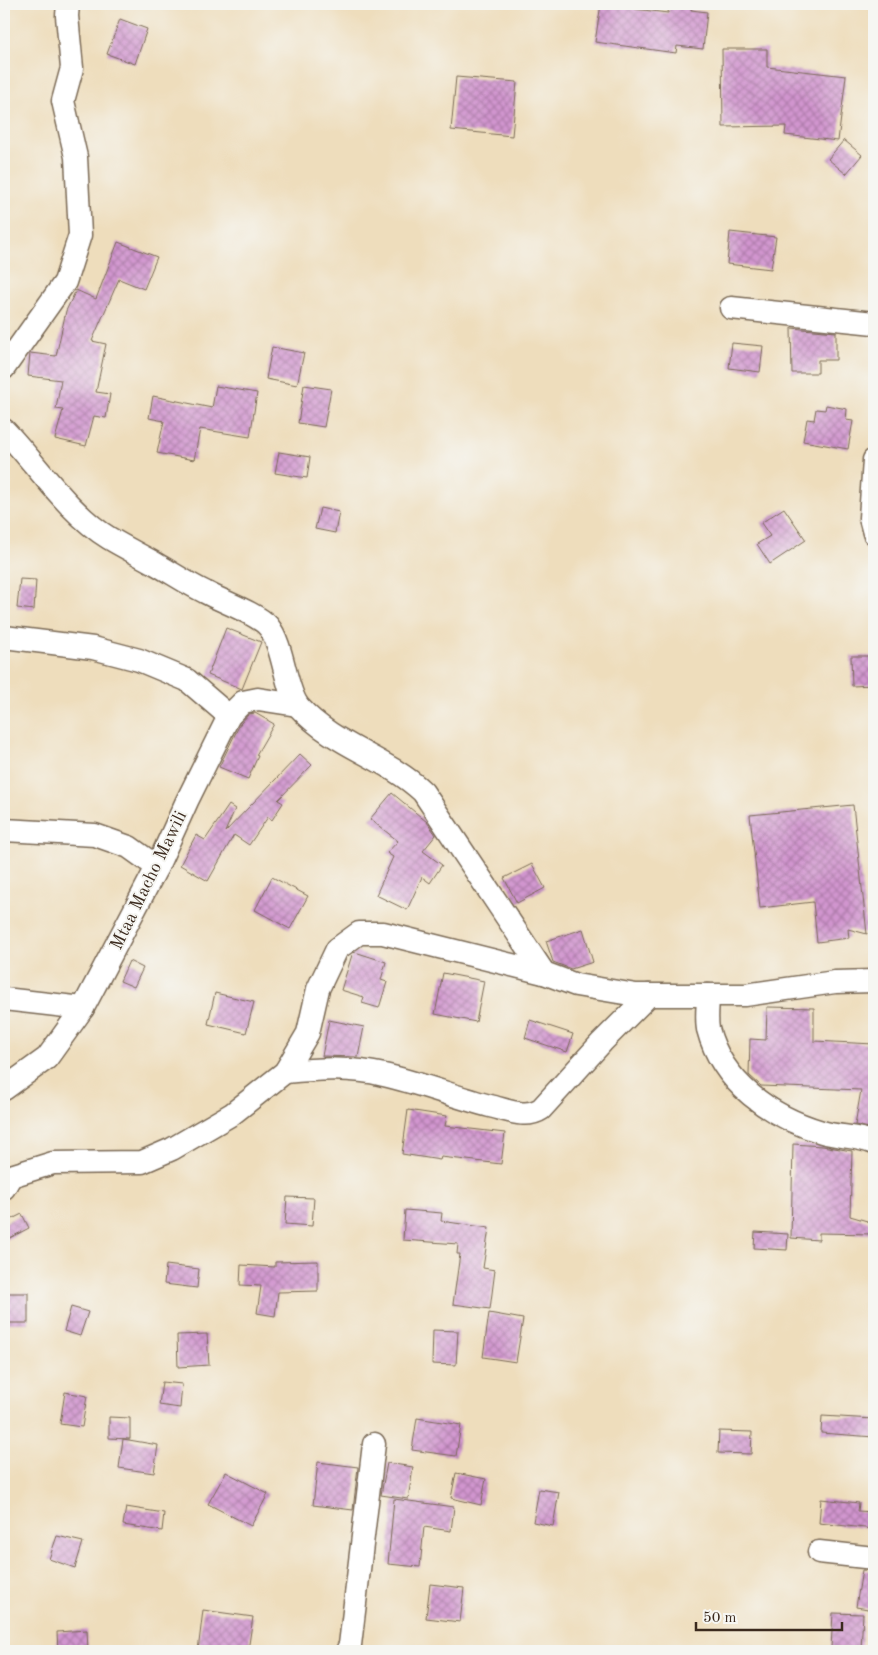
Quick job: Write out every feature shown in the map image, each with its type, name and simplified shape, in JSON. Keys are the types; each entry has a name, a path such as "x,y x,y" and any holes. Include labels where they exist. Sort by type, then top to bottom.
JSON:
{"street":[{"path":"4,368 65,282 80,235 76,157 63,101 72,68 67,16 68,4"},
{"path":"731,308 874,323"},
{"path":"4,430 69,504 107,537 199,590 254,616 268,626 278,645 297,705 317,725 348,746 389,765 408,778 423,792 544,973"},
{"path":"874,460 870,518 874,533"},
{"path":"4,637 93,648 139,660 187,680 229,716"},
{"name":"Mtaa Macho Mawili","path":"4,1089 48,1058 83,1008 157,867 229,716 243,702 258,699 297,705"},
{"path":"4,830 96,834 129,847 157,867"},
{"path":"4,1188 11,1176 53,1163 142,1162 172,1150 232,1114 285,1072 308,1033 318,989 337,949 359,933 383,933 544,973 576,985 608,992 649,995 745,994 835,982 874,981"},
{"path":"285,1072 320,1068 382,1074 481,1104 524,1114 534,1114 541,1110 602,1042 649,995"},
{"path":"708,995 708,1027 712,1040 724,1068 741,1086 788,1120 824,1132 874,1143"},
{"path":"4,1000 83,1008"},
{"path":"350,1649 374,1444"},
{"path":"819,1552 874,1558"}],"building":[{"path":"601,4 636,4 635,9 668,13 669,4 692,4 691,10 707,12 703,49 677,46 676,53 595,42"},
{"path":"120,19 147,29 135,64 107,54"},
{"path":"722,49 767,49 767,67 846,76 838,141 785,135 786,126 723,127"},
{"path":"456,77 517,82 512,136 451,130"},
{"path":"844,140 862,155 846,174 828,159"},
{"path":"730,232 776,237 771,269 727,264"},
{"path":"118,242 157,257 144,289 119,279 92,341 106,344 96,392 110,394 106,418 94,416 86,446 55,439 63,410 56,409 61,380 28,376 30,353 56,356 66,311 76,290 96,299"},
{"path":"791,328 836,332 836,360 818,360 818,373 792,373"},
{"path":"732,343 763,346 760,372 729,368"},
{"path":"272,347 304,353 297,385 266,379"},
{"path":"304,385 331,389 324,427 298,423"},
{"path":"216,386 257,393 250,437 200,429 194,460 157,453 164,421 149,418 153,396 212,408"},
{"path":"826,405 847,409 846,420 853,421 848,449 803,441 807,419 814,420 816,409 825,410"},
{"path":"279,452 310,457 307,478 275,473"},
{"path":"320,508 339,512 335,533 315,529"},
{"path":"784,508 806,540 770,564 757,544 770,536 761,523"},
{"path":"20,579 36,580 34,610 17,608"},
{"path":"226,628 261,642 242,689 208,675"},
{"path":"851,656 874,656 874,685 852,686"},
{"path":"255,713 274,724 256,755 258,756 248,779 219,767 240,724 249,714"},
{"path":"300,754 312,765 278,800 283,803 272,820 268,817 249,845 234,835 208,881 180,865 196,835 205,840 229,805 235,809 225,832"},
{"path":"392,793 427,822 436,835 423,851 442,865 430,883 422,877 407,910 376,895 393,857 387,853 398,841 370,819"},
{"path":"853,805 867,934 848,929 849,938 817,942 813,902 760,908 750,815"},
{"path":"532,864 545,888 517,903 504,878"},
{"path":"272,877 308,896 290,929 255,910"},
{"path":"583,929 593,962 571,969 553,962 546,941"},
{"path":"355,952 386,962 381,980 387,982 379,1008 362,1003 364,997 341,990 352,955"},
{"path":"129,961 143,968 134,987 120,981"},
{"path":"443,973 484,981 476,1022 435,1014"},
{"path":"215,993 254,1002 246,1033 208,1024"},
{"path":"767,1007 814,1008 814,1041 874,1044 874,1129 855,1125 861,1090 761,1086 749,1075 750,1039 766,1040"},
{"path":"329,1020 364,1027 358,1057 322,1056"},
{"path":"530,1020 573,1034 567,1052 525,1038"},
{"path":"408,1110 447,1116 445,1126 505,1133 501,1164 441,1157 440,1160 402,1154"},
{"path":"793,1144 852,1151 850,1216 874,1223 874,1234 819,1233 819,1240 791,1238"},
{"path":"287,1197 314,1198 312,1226 285,1224"},
{"path":"405,1210 442,1213 441,1221 489,1228 483,1268 495,1270 490,1309 453,1304 460,1254 457,1254 458,1244 403,1240"},
{"path":"22,1214 29,1228 4,1241 4,1223"},
{"path":"755,1232 788,1234 787,1250 754,1248"},
{"path":"318,1261 318,1291 278,1292 275,1316 257,1313 261,1286 240,1285 241,1265 275,1267 275,1262"},
{"path":"166,1265 199,1269 197,1288 164,1284"},
{"path":"5,1293 28,1293 28,1323 5,1323"},
{"path":"71,1307 88,1312 80,1336 64,1331"},
{"path":"489,1313 523,1319 516,1362 483,1357"},
{"path":"433,1330 458,1331 456,1365 432,1364"},
{"path":"207,1334 209,1365 178,1367 177,1335"},
{"path":"162,1382 182,1384 180,1408 159,1405"},
{"path":"65,1392 87,1396 82,1427 60,1424"},
{"path":"822,1416 874,1419 874,1437 821,1433"},
{"path":"109,1417 130,1418 130,1439 109,1438"},
{"path":"417,1418 461,1425 456,1456 412,1450"},
{"path":"719,1431 752,1432 751,1454 718,1453"},
{"path":"123,1439 158,1445 154,1473 119,1468"},
{"path":"318,1462 358,1467 353,1510 313,1505"},
{"path":"387,1463 413,1467 408,1499 381,1495"},
{"path":"226,1472 268,1494 251,1526 208,1504"},
{"path":"456,1473 486,1479 481,1505 451,1498"},
{"path":"539,1489 559,1492 553,1526 533,1522"},
{"path":"394,1499 454,1507 451,1531 424,1527 420,1567 388,1564"},
{"path":"821,1499 859,1503 858,1511 874,1512 874,1529 819,1523"},
{"path":"126,1507 164,1513 162,1531 123,1525"},
{"path":"57,1536 83,1542 75,1568 49,1559"},
{"path":"862,1570 874,1571 874,1610 856,1607"},
{"path":"430,1584 464,1588 460,1622 426,1618"},
{"path":"203,1610 253,1617 248,1651 198,1651"},
{"path":"833,1613 863,1614 861,1649 831,1648"},
{"path":"87,1630 88,1651 58,1651 57,1632"}]}
